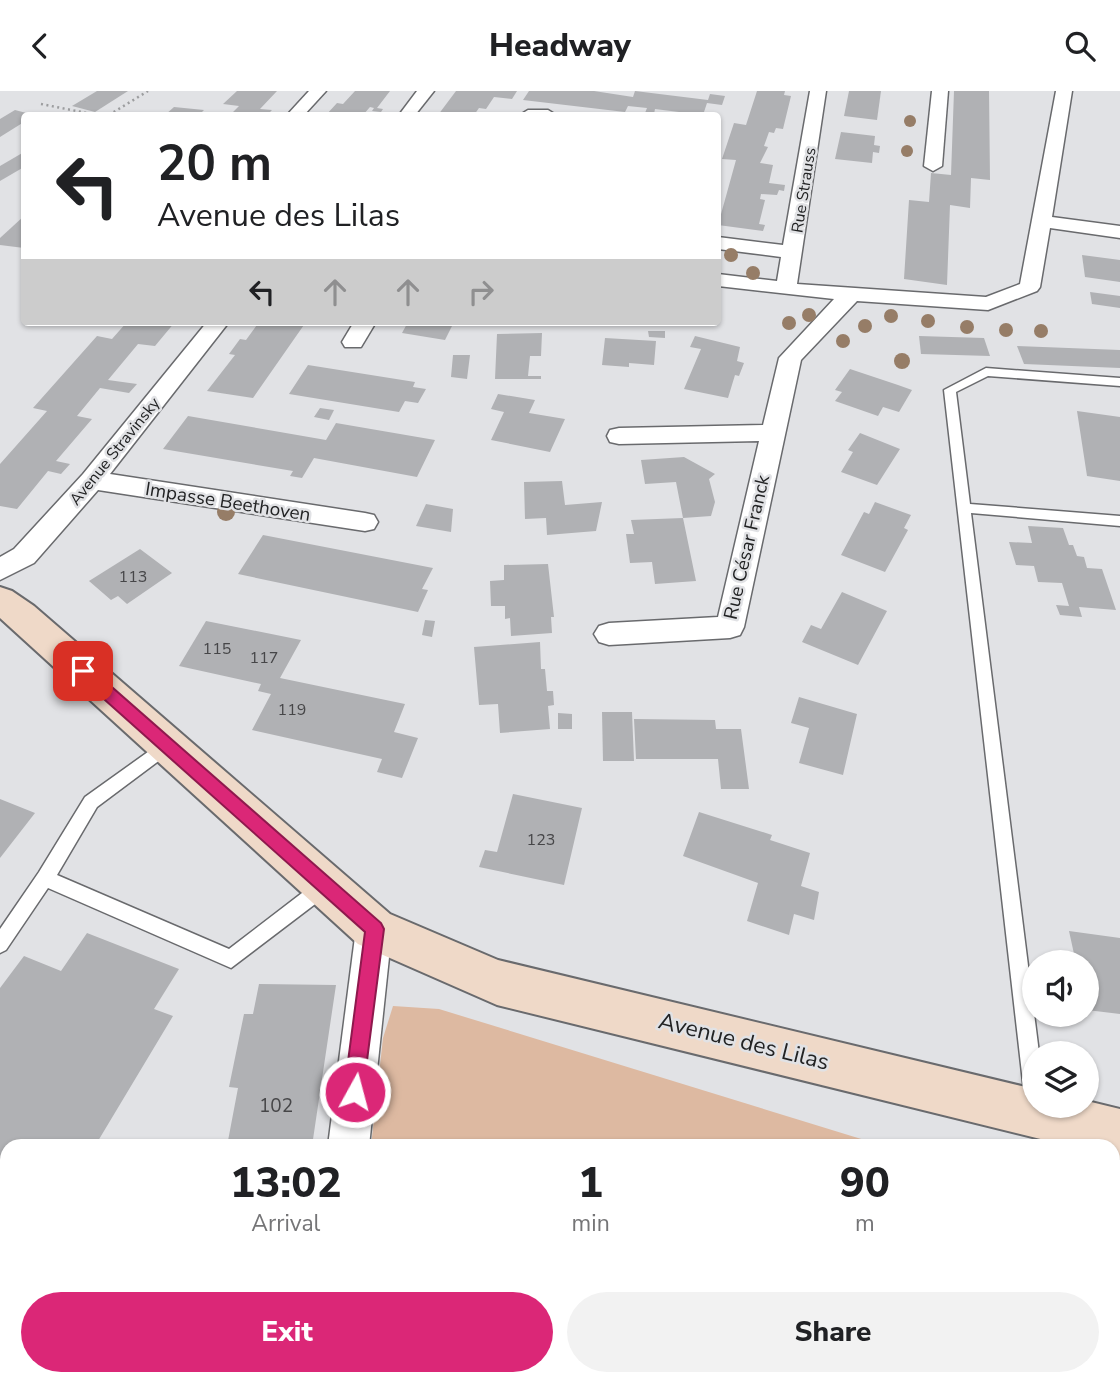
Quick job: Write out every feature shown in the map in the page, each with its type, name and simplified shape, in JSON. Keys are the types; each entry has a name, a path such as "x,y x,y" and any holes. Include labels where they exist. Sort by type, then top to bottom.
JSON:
{"street":[{"path":"298,112 318,91"},
{"path":"409,112 426,91"},
{"name":"Rue Strauss","path":"786,289 818,91"},
{"path":"933,166 940,91"},
{"path":"721,280 786,289 988,303 1030,287 1064,91"},
{"path":"1041,221 1120,232"},
{"path":"721,243 793,253"},
{"name":"Rue César Franck","path":"609,634 730,627 790,358 851,294"},
{"name":"Avenue Stravinsky","path":"0,570 24,556 92,480 215,326"},
{"path":"353,342 363,326"},
{"path":"619,436 773,433"},
{"name":"Impasse Beethoven","path":"92,480 365,522"},
{"name":"Avenue des Lilas","path":"0,600 22,615 374,929 497,982 1022,1100"},
{"path":"349,1139 374,929"},
{"name":"Avenue des Lilas","path":"1077,1118 1120,1134"}],"lane":[{"path":"1029,1041 950,390 986,372 1120,382"},
{"path":"965,508 1120,521"},
{"path":"0,944 45,878 91,802 166,746"},
{"path":"45,878 231,959 325,885"}],"path":[{"path":"114,112 148,91"},
{"path":"41,104 82,112"}],"shaded area":[{"path":"393,1006 439,1009 861,1139 372,1139 383,1038"}],"building":[{"path":"97,91 128,91 95,112 72,106"},
{"path":"237,91 277,91 260,109 272,110 270,112 233,112 239,106 223,104"},
{"path":"355,91 390,91 377,108 383,109 381,112 372,111 374,108 370,107 366,112 329,112 337,103 343,104"},
{"path":"456,91 517,91 512,99 494,97 486,109 479,108 476,112 440,112"},
{"path":"529,91 594,91 633,97 635,91 708,100 710,94 725,96 722,105 707,103 704,112 655,109 654,112 645,112 647,108 628,106 625,112 523,100"},
{"path":"757,91 785,91 784,95 791,96 783,129 776,128 774,133 769,132 764,146 768,147 760,163 773,165 769,183 785,185 784,191 779,190 777,195 761,194 760,199 765,200 759,224 765,225 763,231 721,225 721,214 736,160 722,159 734,123 746,125"},
{"path":"849,91 881,91 877,120 844,116"},
{"path":"954,91 989,91 990,180 971,178 970,208 950,205 947,285 904,279 909,200 929,202 931,173 951,175"},
{"path":"174,107 204,110 202,112 168,112"},
{"path":"15,110 23,112 21,124 0,137 0,119"},
{"path":"841,132 875,136 874,145 880,146 879,153 873,152 872,163 835,159"},
{"path":"21,154 21,169 0,181 0,166"},
{"path":"21,219 21,248 0,245 0,238"},
{"path":"1082,255 1120,260 1120,282 1085,277"},
{"path":"1090,292 1120,296 1120,308 1092,304"},
{"path":"123,326 172,326 155,346 138,344 108,380 137,384 129,393 100,388 77,416 92,419 56,461 70,464 61,474 48,471 17,509 0,506 0,464 47,411 33,408 97,336 112,339"},
{"path":"256,326 303,326 253,398 207,391 235,355 229,354 240,339 246,340"},
{"path":"406,326 452,326 445,340 402,333"},
{"path":"648,331 665,331 665,338 649,337"},
{"path":"542,333 541,356 530,356 528,376 541,376 541,379 495,379 497,334"},
{"path":"695,336 740,347 737,361 744,363 739,376 735,375 728,398 684,389 701,349 690,347"},
{"path":"919,336 984,338 990,356 921,354"},
{"path":"605,338 656,341 654,365 602,365"},
{"path":"1017,346 1120,350 1120,368 1024,364"},
{"path":"453,355 470,355 467,379 451,377"},
{"path":"308,365 415,382 413,387 426,389 418,403 405,401 399,412 289,394"},
{"path":"850,369 912,390 899,412 883,407 878,416 835,401 842,392 835,390"},
{"path":"498,394 535,400 529,413 565,419 550,452 491,440 504,412 491,409"},
{"path":"320,408 334,410 329,420 314,417"},
{"path":"1077,411 1120,417 1120,481 1087,476"},
{"path":"188,416 326,440 336,423 435,440 417,477 314,458 302,478 290,476 293,471 163,449"},
{"path":"860,433 900,449 877,485 841,472 853,452 848,450"},
{"path":"684,457 715,474 709,479 715,502 711,516 683,518 676,482 645,484 641,460"},
{"path":"562,481 565,505 602,502 596,531 547,535 546,518 525,519 524,482"},
{"path":"875,502 911,515 904,528 908,530 885,572 841,555 864,512 869,514"},
{"path":"426,504 453,509 451,532 416,526"},
{"path":"683,518 696,581 655,584 652,562 630,563 626,534 634,534 631,520"},
{"path":"1028,526 1063,528 1069,545 1073,545 1077,556 1084,557 1087,568 1102,569 1116,610 1079,607 1082,617 1060,615 1056,605 1069,606 1062,583 1038,582 1034,566 1016,565 1009,542 1032,543"},
{"path":"263,535 433,568 422,589 428,590 418,612 238,574"},
{"path":"140,549 172,573 127,604 118,596 111,600 89,581"},
{"path":"548,564 554,617 551,617 552,633 511,636 510,618 505,619 505,606 491,606 490,581 504,580 504,565"},
{"path":"842,592 887,611 858,665 802,642 811,625 821,629"},
{"path":"425,620 435,621 432,637 422,635"},
{"path":"206,621 301,640 280,678 405,704 394,732 418,738 402,778 377,772 382,759 252,730 271,694 258,691 261,684 179,666"},
{"path":"540,642 541,669 545,669 547,691 553,691 554,705 548,706 550,729 500,733 498,704 479,705 474,647"},
{"path":"799,697 857,714 843,775 799,763 809,728 791,723"},
{"path":"602,712 632,712 634,761 603,761"},
{"path":"558,713 572,714 572,729 558,729"},
{"path":"634,719 715,720 716,729 741,729 749,789 721,789 718,759 636,759"},
{"path":"513,794 582,808 564,885 479,867 485,850 497,852"},
{"path":"0,799 35,813 0,858"},
{"path":"699,812 772,835 770,840 810,853 801,886 819,892 814,920 794,914 789,935 747,921 758,883 683,856"},
{"path":"1069,931 1120,938 1120,1014 1099,1011 1099,950 1073,950"},
{"path":"87,933 179,969 154,1009 173,1016 99,1139 0,1139 0,988 24,956 61,971"},
{"path":"259,984 336,985 313,1139 228,1139 238,1088 229,1087 244,1014 253,1014"}],"route":[{"path":"83,671 374,929 355,1092"}]}
